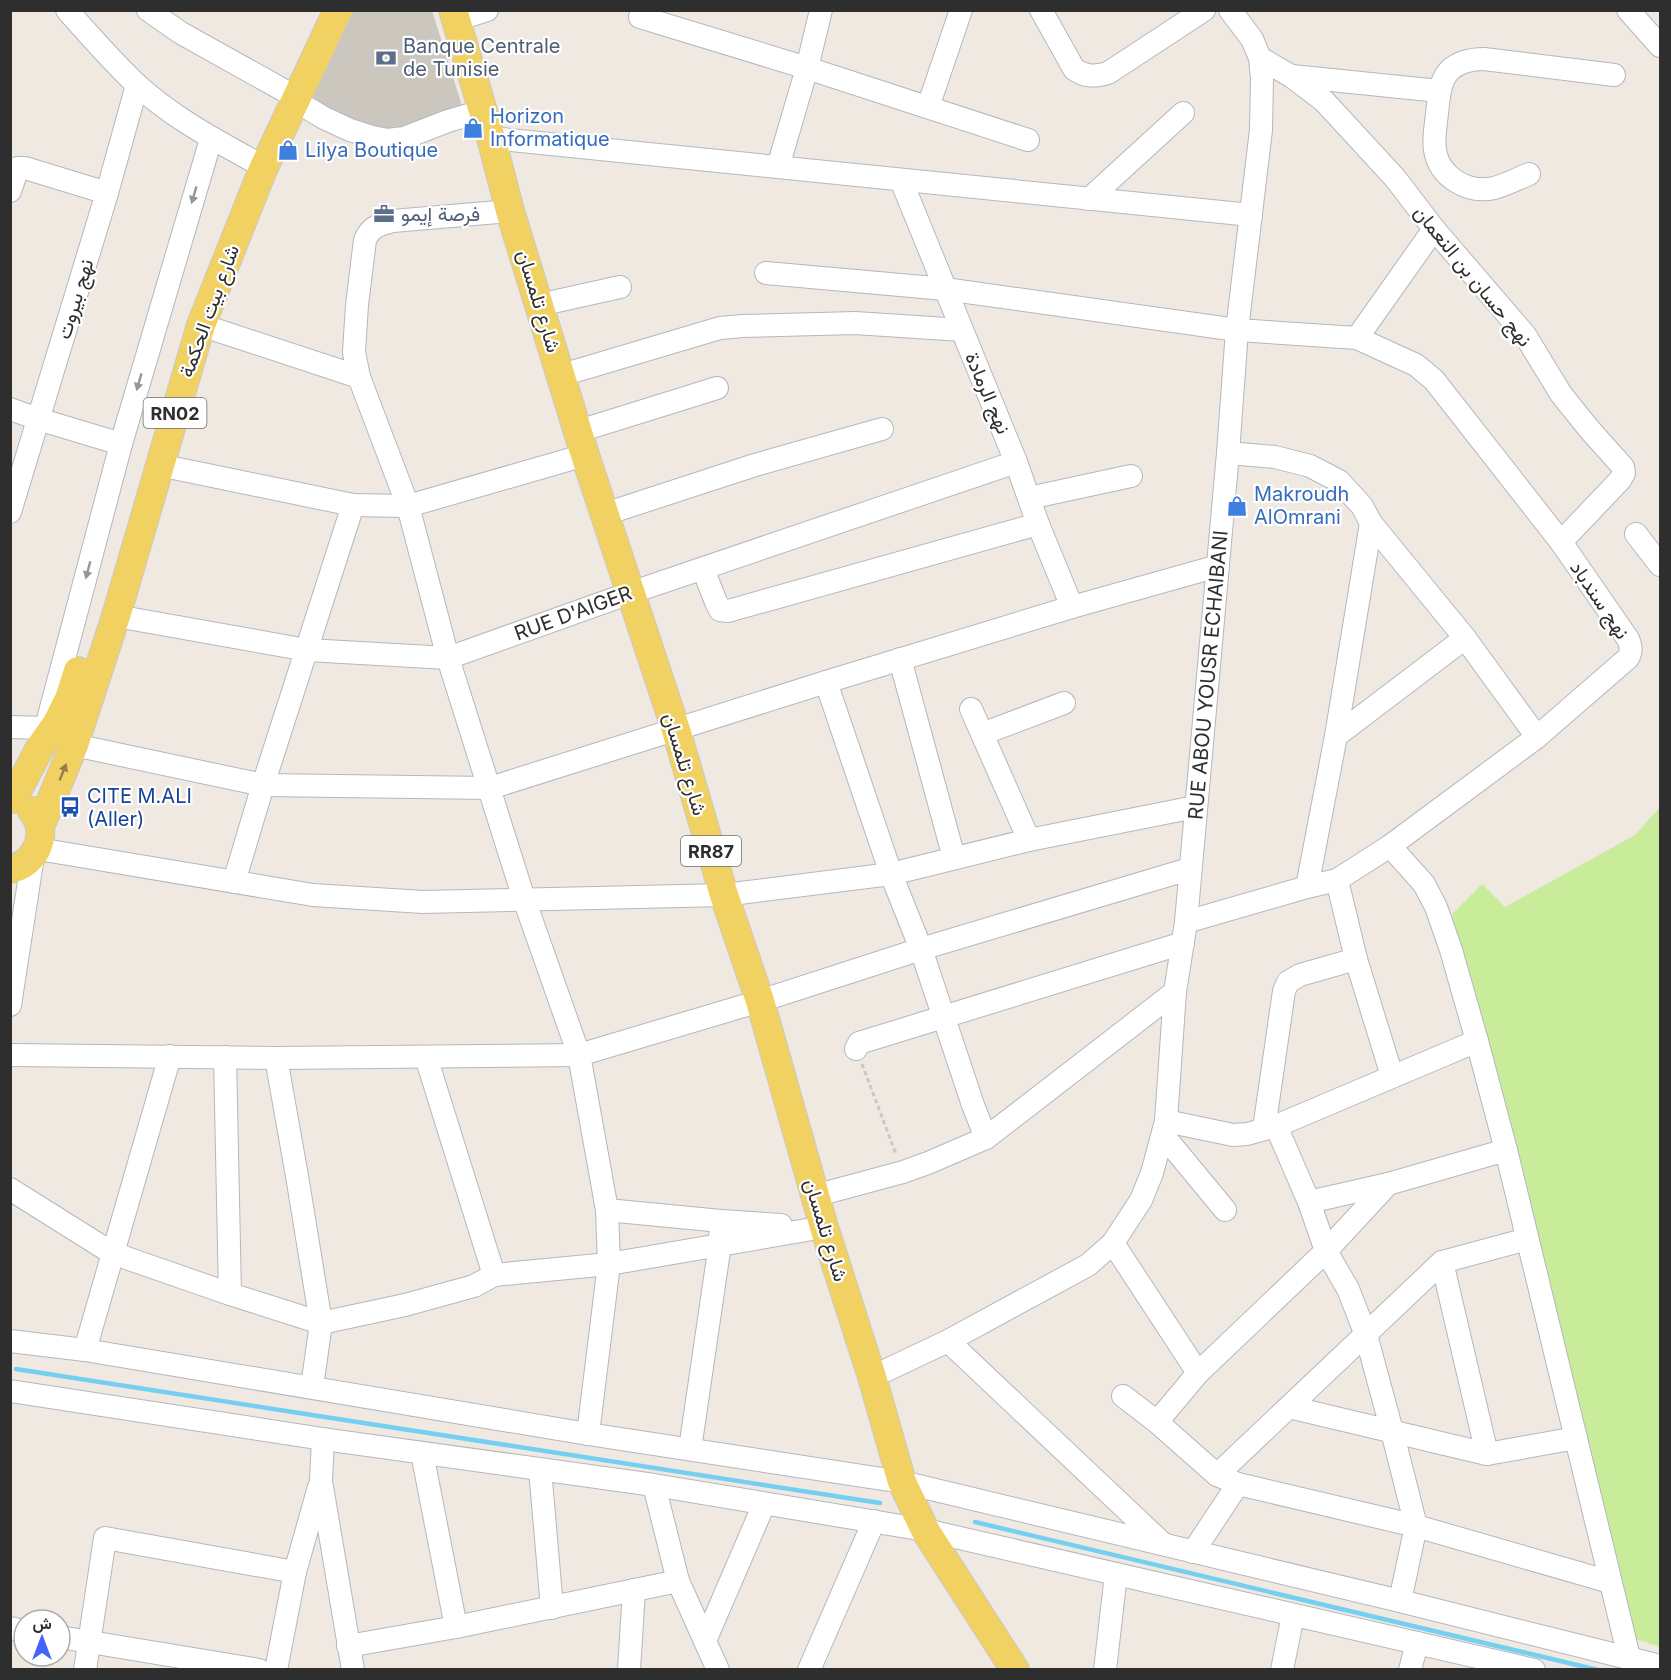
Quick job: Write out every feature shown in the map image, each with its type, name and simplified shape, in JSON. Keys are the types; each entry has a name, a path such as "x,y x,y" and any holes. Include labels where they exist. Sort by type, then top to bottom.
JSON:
{"main road":[{"name":"شارع بيت الحكمة","path":"290,96 320,10"},
{"name":"شارع بيت الحكمة","path":"24,857 35,814 26,804 12,799 43,737 57,723 69,699 188,318 290,96 338,10"},
{"name":"شارع تلمسان","path":"455,15 510,211 582,443 676,730 724,895 760,1001 814,1196 872,1377 902,1482 925,1530 1015,1670"},
{"name":"شارع بيت الحكمة","path":"24,857 74,745 116,616 201,324 258,164"}],"street":[{"path":"67,10 137,84 185,122 258,164"},
{"path":"148,10 181,33 324,118 372,137 388,140 404,138 482,111"},
{"path":"455,15 487,10"},
{"path":"778,167 807,68 821,10"},
{"path":"928,107 961,10"},
{"path":"1041,10 1074,69 1081,75 1089,76 1108,73 1204,10"},
{"path":"491,138 1251,215 1261,130 1260,58 1252,39 1230,10"},
{"path":"1628,10 1660,46"},
{"path":"640,17 807,68 1028,140"},
{"name":"نهج حسان بن النعمان","path":"1260,58 1291,76 1324,101 1395,178 1434,229 1525,335 1577,416 1623,467 1624,473 1620,480 1561,542"},
{"path":"1528,174 1493,188 1478,189 1463,186 1450,177 1440,165 1435,151 1434,136 1439,92 1443,78 1461,62 1472,59 1614,75"},
{"path":"1291,76 1439,92"},
{"name":"نهج بيروت","path":"10,512 107,193 137,84"},
{"path":"1089,199 1183,113"},
{"path":"10,727 43,737 121,444 211,139"},
{"path":"13,182 18,168 25,168 107,193"},
{"name":"نهج الرمادة","path":"901,180 1016,462 1071,607"},
{"path":"510,211 393,221 380,224 368,233 365,240 357,305 354,352 359,377 408,506 448,658 524,899 579,1055 607,1210 609,1263 588,1434"},
{"name":"RUE ABOU YOUSR ECHAIBANI","path":"872,1377 948,1341 1088,1265 1113,1243 1141,1200 1152,1173 1165,1128 1175,992 1184,933 1218,566 1237,330 1251,215"},
{"path":"1357,339 1434,229"},
{"name":"نهج سندباد","path":"766,273 945,289 1237,330 1357,339 1416,365 1434,380 1561,542 1631,645 1628,658 1537,737 1390,846 1337,880 1307,887 1184,933 857,1044 856,1049"},
{"path":"539,305 620,287"},
{"path":"562,375 720,328 855,323 962,330"},
{"path":"201,324 359,377"},
{"path":"159,465 353,505 408,506 582,443 717,388"},
{"path":"10,409 121,444"},
{"path":"605,514 755,465 882,429"},
{"path":"1228,453 1275,457 1310,466 1339,481 1362,506 1371,523 1465,638 1537,737"},
{"name":"RUE D'AIGER","path":"116,616 307,650 448,658 630,593 1016,462"},
{"path":"1029,498 1131,476"},
{"path":"234,882 353,505"},
{"path":"1307,887 1336,736 1371,523"},
{"path":"703,568 720,610 728,611 1038,524"},
{"path":"1636,534 1660,565"},
{"path":"74,745 263,785 490,788 900,659 1071,607 1218,566"},
{"path":"1336,736 1465,638"},
{"path":"900,659 954,858"},
{"path":"826,682 891,874 921,949 986,1138"},
{"path":"982,734 1064,703"},
{"path":"971,709 1029,840"},
{"path":"10,1005 24,857 234,882 313,894 423,902 724,895 891,874 1029,840 1195,807"},
{"path":"1390,846 1424,884 1436,907 1451,950 1506,1150 1629,1657"},
{"path":"10,1055 276,1058 579,1055 760,1001 921,949 1190,869"},
{"path":"1337,880 1356,959 1392,1076"},
{"path":"1356,959 1300,975 1288,982 1284,991 1270,1128 1309,1202 1326,1251 1348,1289 1366,1335 1416,1526 1400,1601"},
{"path":"814,1196 903,1172 986,1138 1175,992"},
{"path":"1165,1128 1233,1135 1270,1128 1477,1041"},
{"path":"85,1350 170,1056"},
{"path":"225,1057 230,1294"},
{"path":"426,1057 494,1275"},
{"path":"276,1058 321,1323 312,1387"},
{"path":"1165,1128 1226,1210"},
{"path":"1309,1202 1388,1184 1506,1150"},
{"path":"1157,1422 1198,1373 1326,1251 1388,1184"},
{"path":"10,1189 112,1253 321,1323 405,1305 474,1286 494,1275 609,1263 824,1227"},
{"path":"607,1210 721,1221 824,1227"},
{"path":"690,1449 720,1244 721,1221"},
{"path":"1217,1475 1442,1262 1527,1239"},
{"path":"1113,1243 1198,1373"},
{"path":"1442,1262 1487,1454"},
{"path":"10,1341 85,1350 588,1434 902,1482 1400,1601 1660,1666"},
{"path":"948,1341 1162,1544"},
{"path":"10,1391 323,1439 654,1485 925,1530 1534,1670"},
{"path":"1123,1396 1157,1422 1217,1475 1238,1484 1416,1526 1610,1582"},
{"path":"1289,1407 1487,1454 1576,1438"},
{"path":"323,1439 321,1481 353,1670"},
{"path":"422,1453 456,1627"},
{"path":"540,1468 552,1608"},
{"path":"276,1670 295,1572 321,1481"},
{"path":"1193,1552 1238,1484"},
{"path":"654,1485 678,1581 718,1670"},
{"path":"705,1641 764,1504"},
{"path":"809,1670 874,1521"},
{"path":"85,1670 105,1538 295,1572"},
{"path":"1105,1670 1116,1574"},
{"path":"348,1646 456,1627 678,1581"},
{"path":"629,1670 634,1590"},
{"path":"1282,1670 1293,1615"},
{"path":"72,1639 176,1663 259,1670"},
{"path":"1410,1670 1417,1643"}],"path":[{"path":"856,1049 903,1172"}],"green space":[{"path":"1660,807 1660,1647 1633,1638 1452,914 1482,884 1505,907 1635,835"}],"building":[{"name":"Banque Centrale de Tunisie","path":"346,10 431,10 464,115 377,135 306,105"}],"waterway":[{"path":"16,1369 880,1503"},
{"path":"975,1522 1598,1670"}],"place":[{"name":"Banque Centrale de Tunisie","path":"386,58"},
{"name":"Horizon Informatique","path":"473,128"},
{"name":"Lilya Boutique","path":"288,150"},
{"name":"فرصة إيمو","path":"384,214"},
{"name":"Makroudh AlOmrani","path":"1237,506"},
{"name":"CITE M.ALI (Aller)","path":"70,807"}]}
